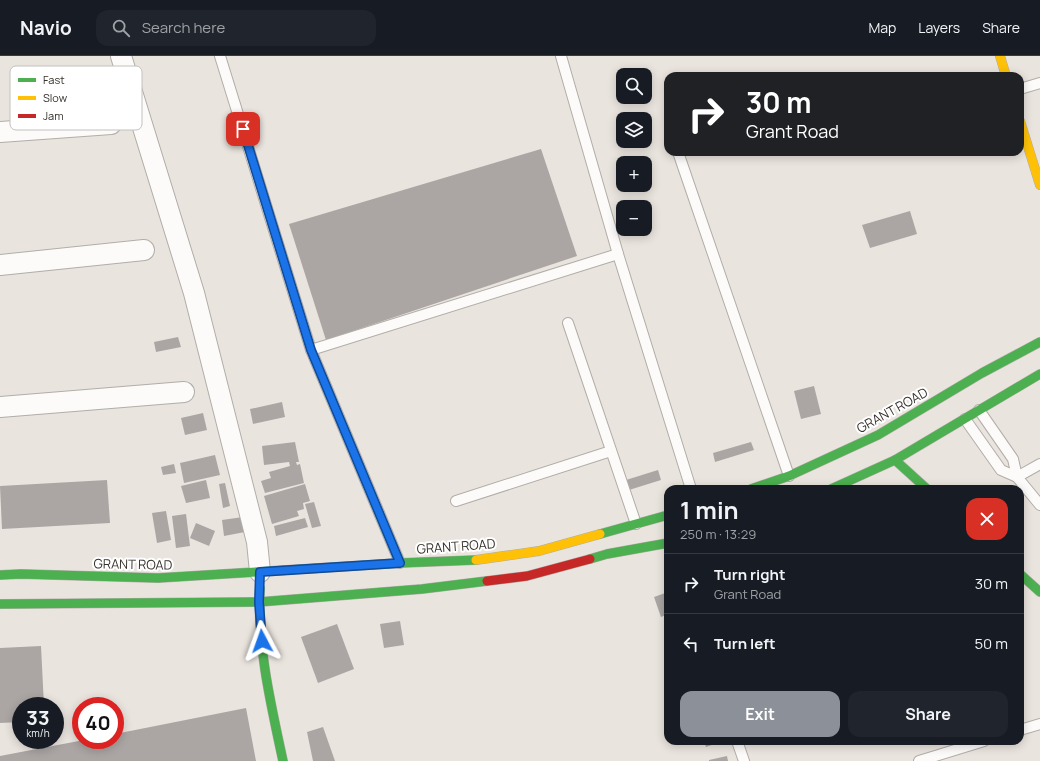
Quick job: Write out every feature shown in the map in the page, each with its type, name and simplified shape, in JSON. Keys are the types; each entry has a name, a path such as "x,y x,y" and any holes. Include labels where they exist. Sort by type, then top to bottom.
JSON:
{"main road":[{"path":"1000,56 1005,72"},
{"path":"1024,133 1039,180"},
{"name":"GRANT ROAD","path":"763,485 789,476 878,434 1040,342"},
{"path":"841,485 895,460 1040,374"},
{"path":"895,460 923,485"},
{"name":"GRANT ROAD","path":"0,575 21,574 158,578 400,563 479,560 539,551 664,516"},
{"path":"0,604 259,602 422,589 527,576 607,554 664,544"},
{"path":"260,572 259,602 263,655 283,761"},
{"path":"1024,578 1040,592"}],"street":[{"path":"121,56 124,66"},
{"path":"142,124 194,294 257,542 260,572"},
{"path":"0,132 28,130"},
{"path":"0,265 144,250"},
{"path":"0,407 184,392"}],"lane":[{"path":"220,56 311,350 400,563"},
{"path":"561,56 618,254 690,485"},
{"path":"1024,88 1040,83"},
{"path":"679,156 789,476"},
{"path":"311,350 618,254"},
{"path":"568,323 636,524"},
{"path":"978,410 1013,459 1017,477 1024,485"},
{"path":"965,419 1001,470 1017,477"},
{"path":"456,501 611,451"},
{"path":"1017,477 1040,464"},
{"path":"1024,486 1040,505"},
{"path":"1024,729 1040,724"},
{"path":"738,745 744,761"},
{"path":"919,761 971,745"}],"building":[{"path":"541,149 577,256 326,340 289,224"},
{"path":"910,211 917,234 870,248 862,225"},
{"path":"178,337 181,347 156,352 154,342"},
{"path":"814,386 821,414 801,419 794,391"},
{"path":"282,402 285,417 253,424 250,409"},
{"path":"203,413 207,430 185,435 181,418"},
{"path":"295,442 299,462 296,462 297,465 300,464 304,483 265,493 261,481 271,478 269,472 290,466 289,462 264,465 262,446"},
{"path":"751,442 754,450 715,462 713,453"},
{"path":"215,455 220,475 184,483 180,463"},
{"path":"174,464 176,473 163,475 161,467"},
{"path":"658,470 661,480 629,490 626,480"},
{"path":"107,480 110,523 2,529 0,486"},
{"path":"206,480 210,498 186,503 181,486"},
{"path":"225,483 230,506 223,508 219,484"},
{"path":"305,484 310,501 303,503 304,509 297,511 299,516 272,524 264,496"},
{"path":"314,502 321,526 312,528 305,504"},
{"path":"166,511 171,540 157,543 152,513"},
{"path":"186,514 190,546 176,548 172,516"},
{"path":"243,517 245,532 224,536 222,520"},
{"path":"305,518 308,527 276,536 274,526"},
{"path":"196,523 215,531 209,546 190,538"},
{"path":"664,593 664,616 661,617 654,597"},
{"path":"400,621 404,645 384,648 380,624"},
{"path":"337,624 354,669 318,683 301,637"},
{"path":"41,646 44,697 12,697 12,722 0,723 0,648"},
{"path":"246,708 256,761 0,761 0,756 37,749 64,749 64,744 72,742 72,749 124,749 124,732"},
{"path":"323,727 335,761 313,761 307,732"},
{"path":"727,756 728,761 709,761 709,760"}],"traffic: fast":[{"path":"763,485 789,476 878,435 982,373 1040,342"},
{"path":"840,485 895,460 1040,374"},
{"path":"895,460 923,485"},
{"path":"600,534 664,516"},
{"path":"590,559 607,554 664,544"},
{"path":"0,575 21,574 158,578 400,563 476,560"},
{"path":"1024,578 1040,592"},
{"path":"0,604 259,602 422,589 487,581"},
{"path":"260,588 263,653 283,761"}],"traffic: slow":[{"path":"1000,56 1005,72"},
{"path":"1024,134 1040,185"},
{"path":"476,560 539,551 600,534"}],"traffic: jam":[{"path":"487,581 527,576 590,559"}],"route":[{"path":"243,129 311,350 400,563 260,572 259,602 262,641"}]}
